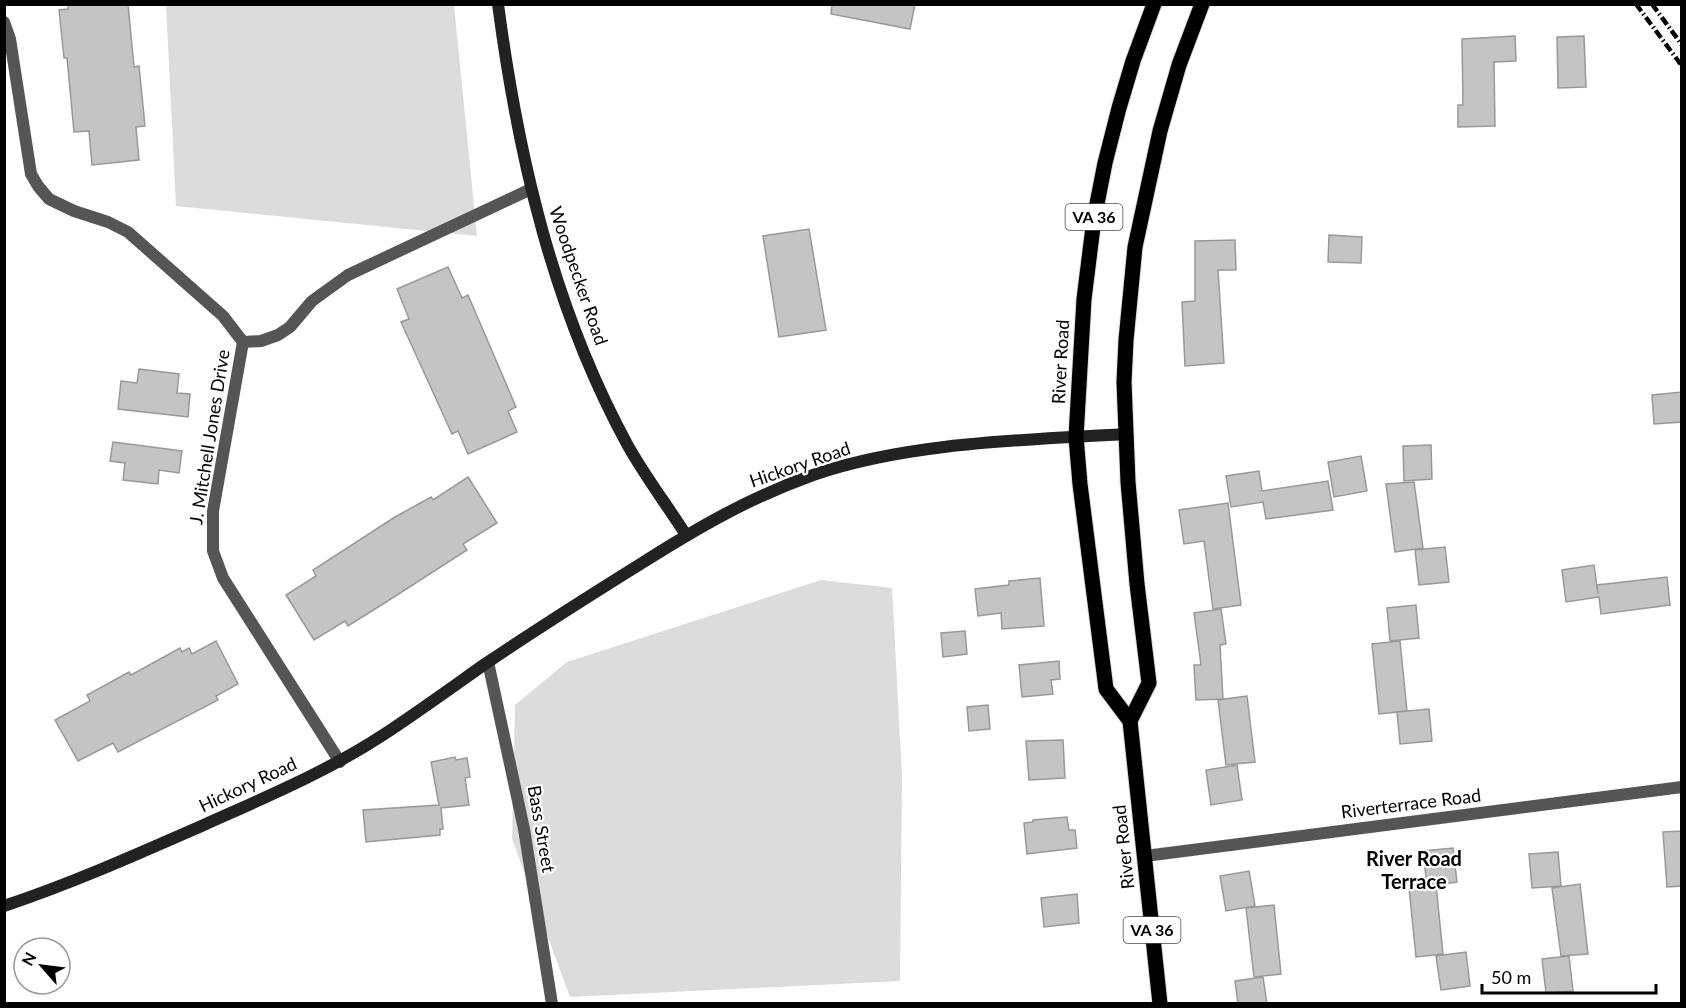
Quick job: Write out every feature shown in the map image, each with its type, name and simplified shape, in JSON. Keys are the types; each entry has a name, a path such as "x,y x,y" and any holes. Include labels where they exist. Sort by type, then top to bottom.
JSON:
{"main road":[{"name":"Woodpecker Road","path":"498,4 508,74 531,189 560,289 595,381 627,445 686,535"},
{"name":"River Road","path":"1154,4 1119,108 1094,219 1084,299 1076,437 1089,566 1106,689 1130,721 1160,1004"},
{"name":"VA 36","path":"1130,721 1149,683 1136,572 1126,434 1124,382 1126,340 1136,247 1160,131 1179,65 1202,4"},
{"name":"Hickory Road","path":"4,906 126,859 340,762 385,734 573,605 686,535 732,509 769,492 845,466 947,447 1126,434"}],"street":[{"path":"4,22 10,39 31,174 38,186 49,199 128,232 223,316 243,342"},
{"name":"J. Mitchell Jones Drive","path":"340,762 223,578 213,551 213,511 243,342 261,341 278,335 290,327 312,302 348,275 531,189"},
{"name":"Bass Street","path":"488,662 524,829 552,1004"},
{"name":"Riverterrace Road","path":"1144,856 1682,787"}],"shaded area":[{"path":"166,5 454,5 477,236 176,206"},
{"path":"821,580 892,588 902,775 900,981 570,997 512,839 515,705 567,662"}],"building":[{"path":"68,4 128,4 134,67 139,66 145,126 136,127 139,160 92,165 89,131 74,132 67,58 64,58 59,10 68,9"},
{"path":"832,4 915,4 910,29 831,14"},
{"path":"1515,36 1516,61 1494,62 1495,126 1458,127 1458,105 1463,105 1462,39"},
{"path":"1584,36 1586,87 1558,88 1557,37"},
{"path":"809,229 826,330 779,337 763,236"},
{"path":"1329,235 1362,237 1361,263 1328,262"},
{"path":"1235,240 1236,270 1218,270 1224,363 1185,366 1182,302 1195,301 1195,241"},
{"path":"448,267 462,298 468,295 516,407 508,411 517,432 468,454 458,431 452,434 401,322 409,319 397,289"},
{"path":"139,369 179,374 177,393 190,394 188,417 118,409 121,381 137,383"},
{"path":"1682,392 1682,422 1654,424 1652,395"},
{"path":"113,442 182,451 179,473 159,470 158,484 123,480 125,463 110,461"},
{"path":"1431,445 1432,479 1404,481 1403,446"},
{"path":"1361,456 1367,491 1334,497 1328,462"},
{"path":"1259,471 1262,491 1328,481 1333,510 1266,519 1263,502 1231,507 1226,476"},
{"path":"468,477 497,523 463,544 467,550 383,604 348,626 345,621 314,640 286,595 316,576 313,570 395,517 431,497 433,500"},
{"path":"1414,482 1423,548 1395,552 1386,484"},
{"path":"1228,503 1241,605 1213,609 1204,541 1184,544 1179,510"},
{"path":"1445,547 1449,582 1419,585 1415,550"},
{"path":"1594,565 1598,594 1597,585 1667,577 1670,605 1601,614 1599,597 1566,602 1562,570"},
{"path":"1040,578 1044,626 1002,629 1001,613 978,616 975,589 1009,585 1009,581"},
{"path":"1416,605 1419,638 1390,641 1387,608"},
{"path":"1221,609 1226,644 1220,645 1223,699 1196,700 1194,665 1201,665 1194,613"},
{"path":"965,631 967,654 943,657 941,633"},
{"path":"216,641 238,684 216,696 218,700 118,752 113,743 78,761 55,720 90,701 87,695 129,672 131,675 180,648 182,652 189,648 192,654"},
{"path":"1400,641 1407,711 1379,714 1372,644"},
{"path":"1059,661 1060,679 1051,680 1053,694 1022,697 1019,665"},
{"path":"1247,696 1255,762 1226,765 1218,700"},
{"path":"988,705 990,729 969,731 967,707"},
{"path":"1429,709 1432,741 1400,744 1397,712"},
{"path":"1063,740 1065,778 1029,780 1026,741"},
{"path":"455,757 456,760 467,758 470,777 465,778 469,805 441,808 443,829 440,829 440,835 366,842 363,810 439,805 431,762"},
{"path":"1237,765 1242,800 1211,805 1206,770"},
{"path":"1067,817 1069,830 1075,830 1077,848 1027,854 1024,823"},
{"path":"1682,831 1682,886 1667,887 1663,832"},
{"path":"1453,848 1457,882 1427,886 1423,851"},
{"path":"1558,852 1561,886 1532,888 1529,854"},
{"path":"1249,871 1255,906 1226,911 1220,876"},
{"path":"1580,884 1588,954 1561,956 1552,888"},
{"path":"1436,885 1443,954 1416,957 1409,888"},
{"path":"1077,894 1079,923 1044,927 1041,898"},
{"path":"1274,905 1281,974 1254,977 1246,908"},
{"path":"1466,952 1470,986 1441,990 1436,956"},
{"path":"1569,956 1573,991 1546,993 1542,959"},
{"path":"1263,977 1267,1004 1238,1004 1235,981"}],"railway":[{"path":"1636,4 1682,66"},
{"path":"1652,4 1682,45"}],"district":[{"name":"River Road Terrace","path":"1414,870"}]}
